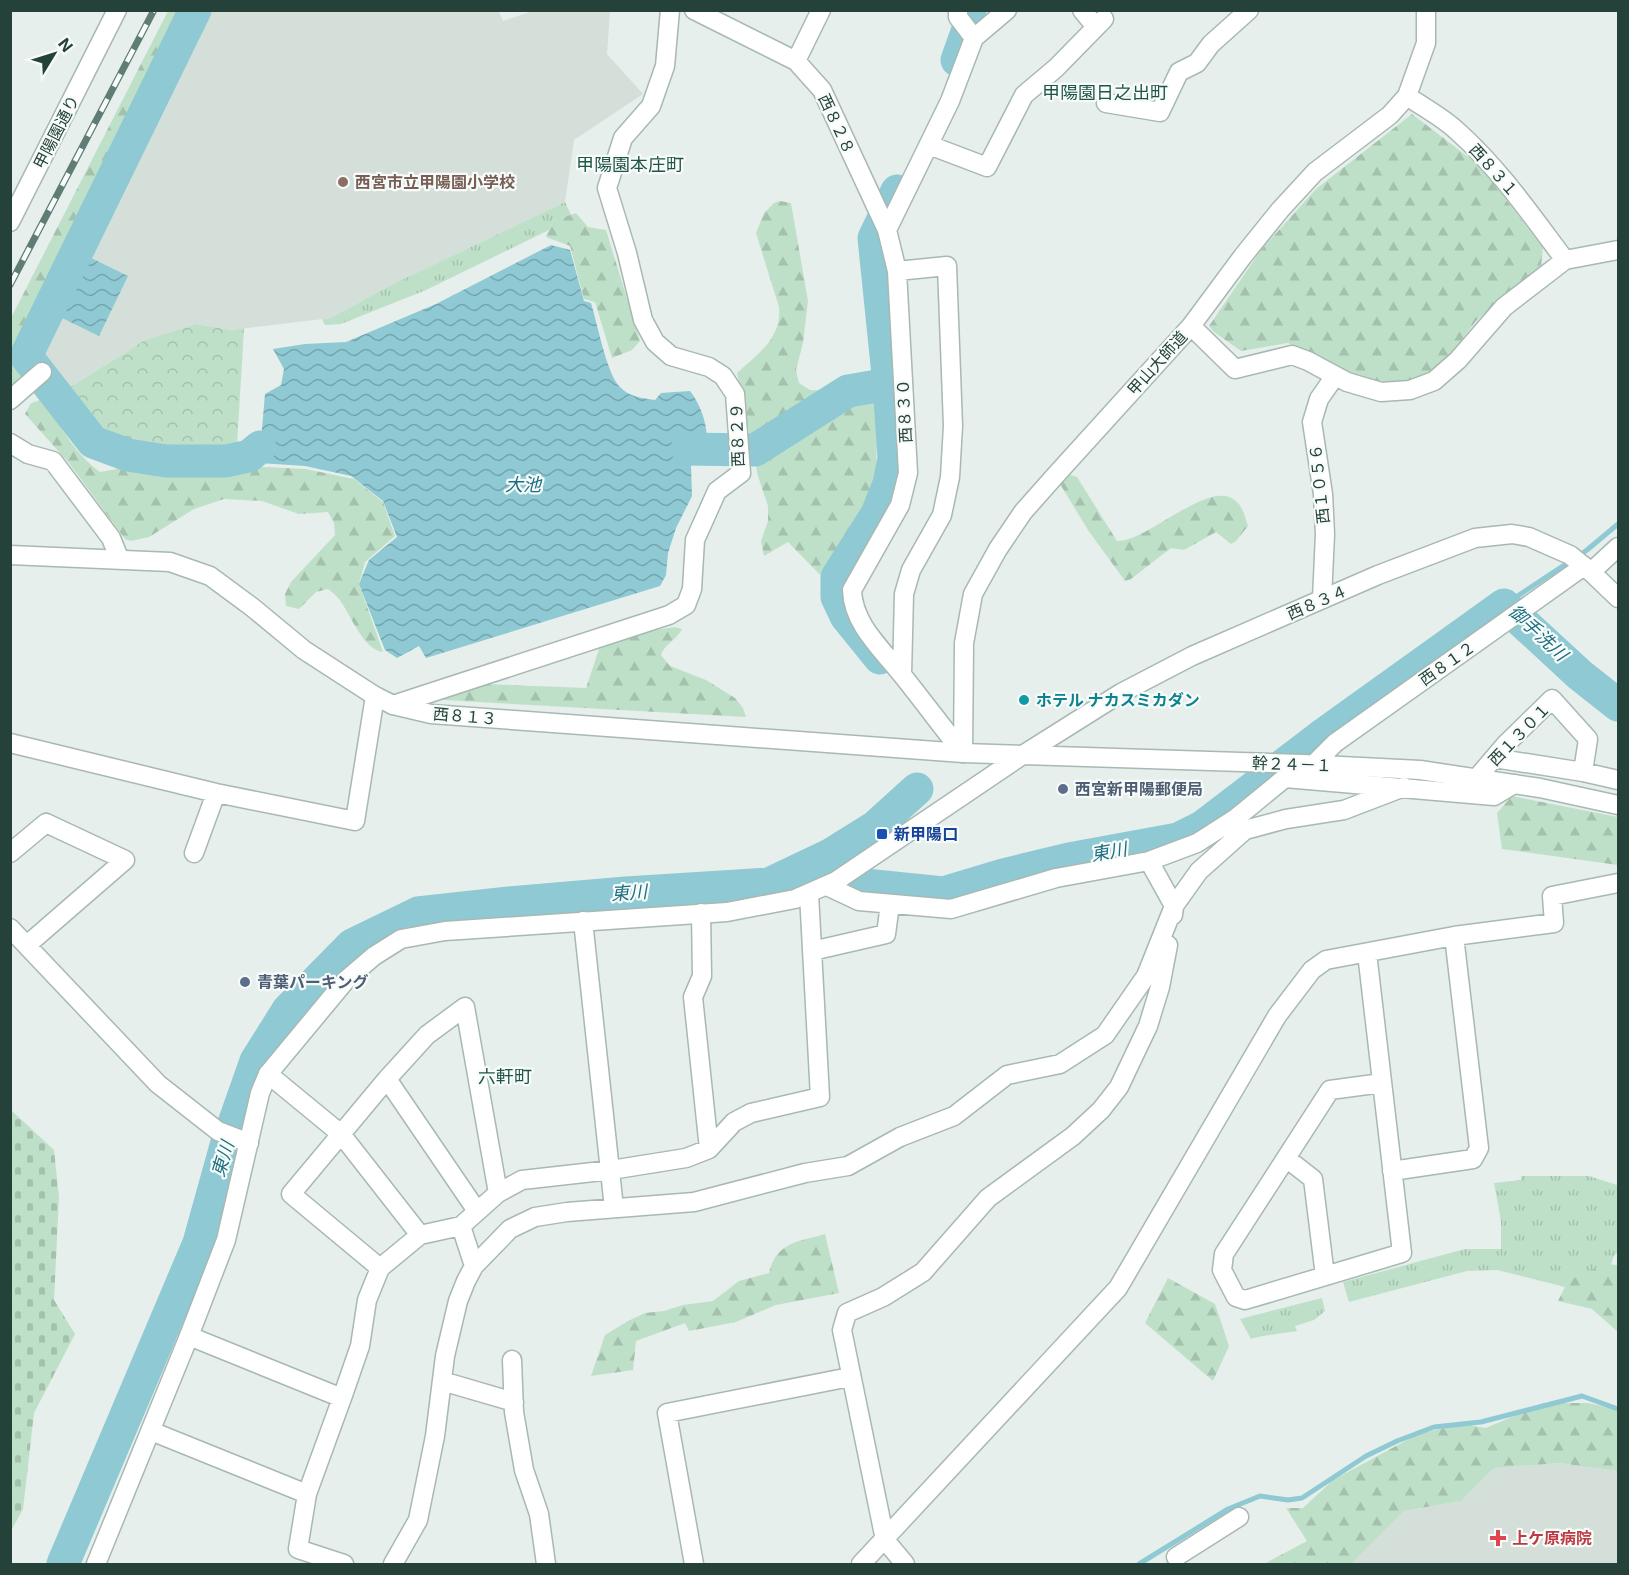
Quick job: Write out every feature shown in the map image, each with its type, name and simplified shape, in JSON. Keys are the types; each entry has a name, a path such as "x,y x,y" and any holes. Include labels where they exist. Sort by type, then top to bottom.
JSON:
{"street":[{"name":"甲陽園通り","path":"10,222 117,10"},
{"name":"西８２９","path":"393,705 669,615 686,605 692,589 695,540 717,491 741,472 735,394 723,376 709,367 671,356 655,342 643,320 627,253 607,188 623,138 651,106 665,66 670,10"},
{"name":"西８２８","path":"694,10 796,62 822,90 884,224"},
{"path":"796,62 821,10"},
{"path":"958,10 958,16 974,38"},
{"path":"884,224 929,145 950,101 974,38 1007,10"},
{"path":"929,145 987,167 1024,95 1056,68 1100,23 1082,10"},
{"path":"1106,103 1160,112 1179,72 1197,63 1211,44 1249,10"},
{"name":"甲山大師道","path":"963,753 964,643 973,594 998,549 1023,512 1191,326 1242,256 1294,194 1316,172 1390,115 1407,96 1426,43 1426,10"},
{"name":"西８３１","path":"1407,96 1454,128 1483,156 1508,184 1565,260"},
{"name":"西８３０","path":"884,224 897,271 908,472 900,505 852,590 852,600 868,636 902,674 963,753"},
{"path":"1191,326 1235,369 1292,355 1347,382 1381,392 1410,390 1434,381 1458,360 1504,307 1565,260 1618,250"},
{"path":"897,271 947,266 953,426 950,477 942,515 911,570 904,594 902,674"},
{"path":"10,400 42,372"},
{"name":"西１０５６","path":"1322,599 1325,534 1323,494 1312,422 1319,399 1335,376"},
{"path":"10,443 28,454 53,461 111,538 118,558"},
{"name":"西８３４","path":"268,1074 346,980 374,956 401,939 445,931 728,912 795,899 809,894 848,873 1021,756 1121,693 1192,656 1322,599 1475,538 1512,534 1529,537 1582,564 1618,598"},
{"name":"西８１２","path":"1306,764 1582,564 1618,547"},
{"name":"西８１３","path":"10,555 170,561 210,576 304,650 375,696 393,705 431,714 963,753"},
{"path":"10,743 216,793 355,821 375,696"},
{"name":"西１３０１","path":"1476,778 1552,699 1588,739 1583,772"},
{"name":"幹２４－１","path":"963,753 1280,771 1306,764 1420,770 1514,784 1618,805"},
{"path":"1494,758 1618,780"},
{"path":"393,1564 418,1520 435,1436 445,1356 458,1301 474,1266 510,1229 536,1217 694,1202 805,1173 848,1166 900,1137 954,1116 1006,1075 1060,1064 1105,1035 1146,976 1174,906 1199,871 1240,824 1280,771 1494,796 1514,784"},
{"path":"827,886 859,901 951,909 1056,878 1161,858 1240,824 1321,815 1344,810 1404,787"},
{"path":"194,853 216,793"},
{"path":"10,853 46,823 125,860 27,945"},
{"path":"905,1564 885,1540 842,1330 848,1313 883,1297 923,1272 988,1198 1072,1136 1101,1110 1119,1087 1148,1026 1160,987 1174,906 1149,861"},
{"path":"861,1564 1118,1287 1277,1016 1312,970 1326,960 1367,952 1454,936 1554,923 1552,896 1618,883"},
{"path":"344,1564 298,1550 307,1494 360,1346 367,1300 380,1268 420,1235 461,1226 498,1193 522,1180 611,1170 686,1158 709,1149 734,1122 751,1113 820,1097 809,894"},
{"path":"812,951 886,934 890,904"},
{"path":"701,913 702,976 693,997 709,1149"},
{"path":"583,921 615,1208"},
{"path":"10,928 158,1084 218,1131 249,1143"},
{"path":"1392,1171 1473,1159 1479,1148 1454,936"},
{"path":"1367,952 1402,1253 1245,1300 1236,1297 1222,1270 1224,1254 1330,1090 1382,1083"},
{"path":"380,1268 291,1194 427,1035 465,1007 498,1193"},
{"path":"96,1564 226,1240 260,1093 268,1074 341,1134 420,1235"},
{"path":"387,1079 477,1212"},
{"path":"1286,1158 1313,1179 1325,1276"},
{"path":"461,1226 474,1266"},
{"path":"189,1336 342,1398"},
{"path":"512,1360 514,1402 524,1470 538,1514 546,1564"},
{"path":"694,1564 667,1413 850,1377"},
{"path":"442,1381 514,1402"},
{"path":"151,1431 307,1494"},
{"path":"1172,1562 1239,1517"}],"shaded area":[{"name":"西宮市立甲陽園小学校","path":"498,10 503,21 533,11 610,11 607,54 643,94 574,140 565,202 389,286 331,318 232,330 196,324 145,340 67,389 32,352 207,11"},
{"name":"上ケ原病院","path":"1559,1463 1618,1471 1618,1564 1351,1564 1404,1511 1461,1501 1494,1468"}],"green space":[{"path":"168,11 206,11 30,353 40,364 11,393 11,318"},
{"path":"1412,114 1480,166 1543,248 1541,266 1476,321 1444,363 1426,376 1394,385 1356,375 1288,343 1241,351 1214,332 1209,326 1261,250 1316,189"},
{"path":"780,201 791,203 808,301 803,343 796,370 799,383 810,390 878,391 876,478 872,502 826,581 788,542 764,556 761,541 768,521 768,506 758,476 737,373 767,345 777,328 779,307 756,233 764,213 774,203"},
{"path":"565,202 571,215 553,221 549,230 426,290 341,324 325,325 322,319 331,318 389,286"},
{"path":"576,213 588,227 606,230 640,341 632,350 612,358 595,302 584,299 570,246 546,237 553,221"},
{"path":"196,324 232,330 244,328 237,445 128,445 109,437 67,389 145,340"},
{"path":"44,399 75,447 100,472 156,462 306,469 354,479 383,502 395,536 365,562 359,584 383,652 369,645 339,599 328,589 316,592 299,609 286,606 285,594 291,582 335,535 334,523 328,512 299,514 262,501 224,499 194,509 149,537 131,541 125,539 69,463 25,414 31,403"},
{"path":"1070,475 1077,477 1117,541 1130,539 1145,532 1195,503 1211,497 1225,496 1236,501 1242,509 1248,526 1231,544 1216,532 1184,550 1171,548 1131,579 1125,581 1088,530 1060,484"},
{"path":"675,627 682,629 665,647 661,655 670,666 706,680 735,698 743,708 746,717 443,700 454,690 485,684 586,688 601,643 641,632"},
{"path":"1512,796 1618,817 1618,865 1502,849 1497,813"},
{"path":"11,1110 54,1150 59,1197 54,1300 75,1334 34,1413 23,1509 11,1531"},
{"path":"1521,1176 1589,1176 1617,1185 1618,1251 1613,1258 1605,1290 1577,1301 1565,1287 1497,1270 1467,1271 1349,1302 1343,1282 1465,1249 1501,1249 1501,1221 1494,1183 1521,1180"},
{"path":"825,1234 839,1293 776,1305 736,1322 689,1331 685,1323 636,1341 633,1370 591,1376 605,1335 628,1321 645,1313 713,1301 739,1281 769,1273 777,1255 789,1245"},
{"path":"1604,1264 1618,1265 1618,1332 1592,1309 1558,1301 1568,1281"},
{"path":"1168,1278 1215,1304 1229,1346 1213,1381 1145,1323"},
{"path":"1322,1298 1325,1311 1314,1320 1295,1326 1297,1331 1251,1339 1240,1319"},
{"path":"1544,1403 1588,1403 1618,1409 1618,1471 1559,1463 1494,1468 1461,1501 1404,1511 1351,1564 1264,1564 1307,1541 1286,1508 1303,1508 1333,1480 1418,1434 1462,1424 1486,1428"}],"water":[{"name":"大池","path":"551,245 570,250 584,301 591,303 607,360 615,381 620,387 632,395 655,400 661,393 690,391 702,412 707,445 701,458 691,466 692,496 676,528 668,553 666,575 660,586 426,658 419,646 397,658 385,650 359,584 369,560 397,537 383,501 351,476 305,466 259,463 265,394 281,385 284,369 273,349 305,344 346,342 436,304"},
{"path":"89,257 128,276 99,336 60,317"}],"waterway":[{"path":"195,10 26,356 93,442 128,455 166,461 226,461 249,456 260,447"},
{"path":"957,60 971,21 969,10"},
{"path":"889,384 874,238 897,191"},
{"path":"687,449 755,450 848,391 889,384 894,458 889,484 877,514 837,577 837,597 846,616 880,658"},
{"name":"御手洗川","path":"1504,605 1587,550 1618,524"},
{"name":"東川","path":"830,855 865,885 943,893 1069,859 1178,839 1202,827 1320,737 1504,605 1580,675 1618,705"},
{"name":"東川","path":"63,1564 199,1243 226,1146 256,1061 288,1010 352,945 418,913 626,893 769,884 830,855 875,827 917,789"},
{"path":"1139,1564 1228,1509 1260,1496 1288,1500 1302,1498 1366,1456 1434,1427 1481,1422 1582,1396 1618,1409"}],"railway":[{"path":"10,285 154,10"}],"place":[{"name":"西宮市立甲陽園小学校","path":"343,182"},
{"name":"ホテル ナカスミカダン","path":"1024,700"},
{"name":"西宮新甲陽郵便局","path":"1063,789"},
{"name":"新甲陽口","path":"882,834"},
{"name":"青葉パーキング","path":"245,982"},
{"name":"上ケ原病院","path":"1498,1538"}],"district":[{"name":"甲陽園日之出町","path":"1105,93"},
{"name":"甲陽園本庄町","path":"630,165"},
{"name":"六軒町","path":"505,1077"}]}
